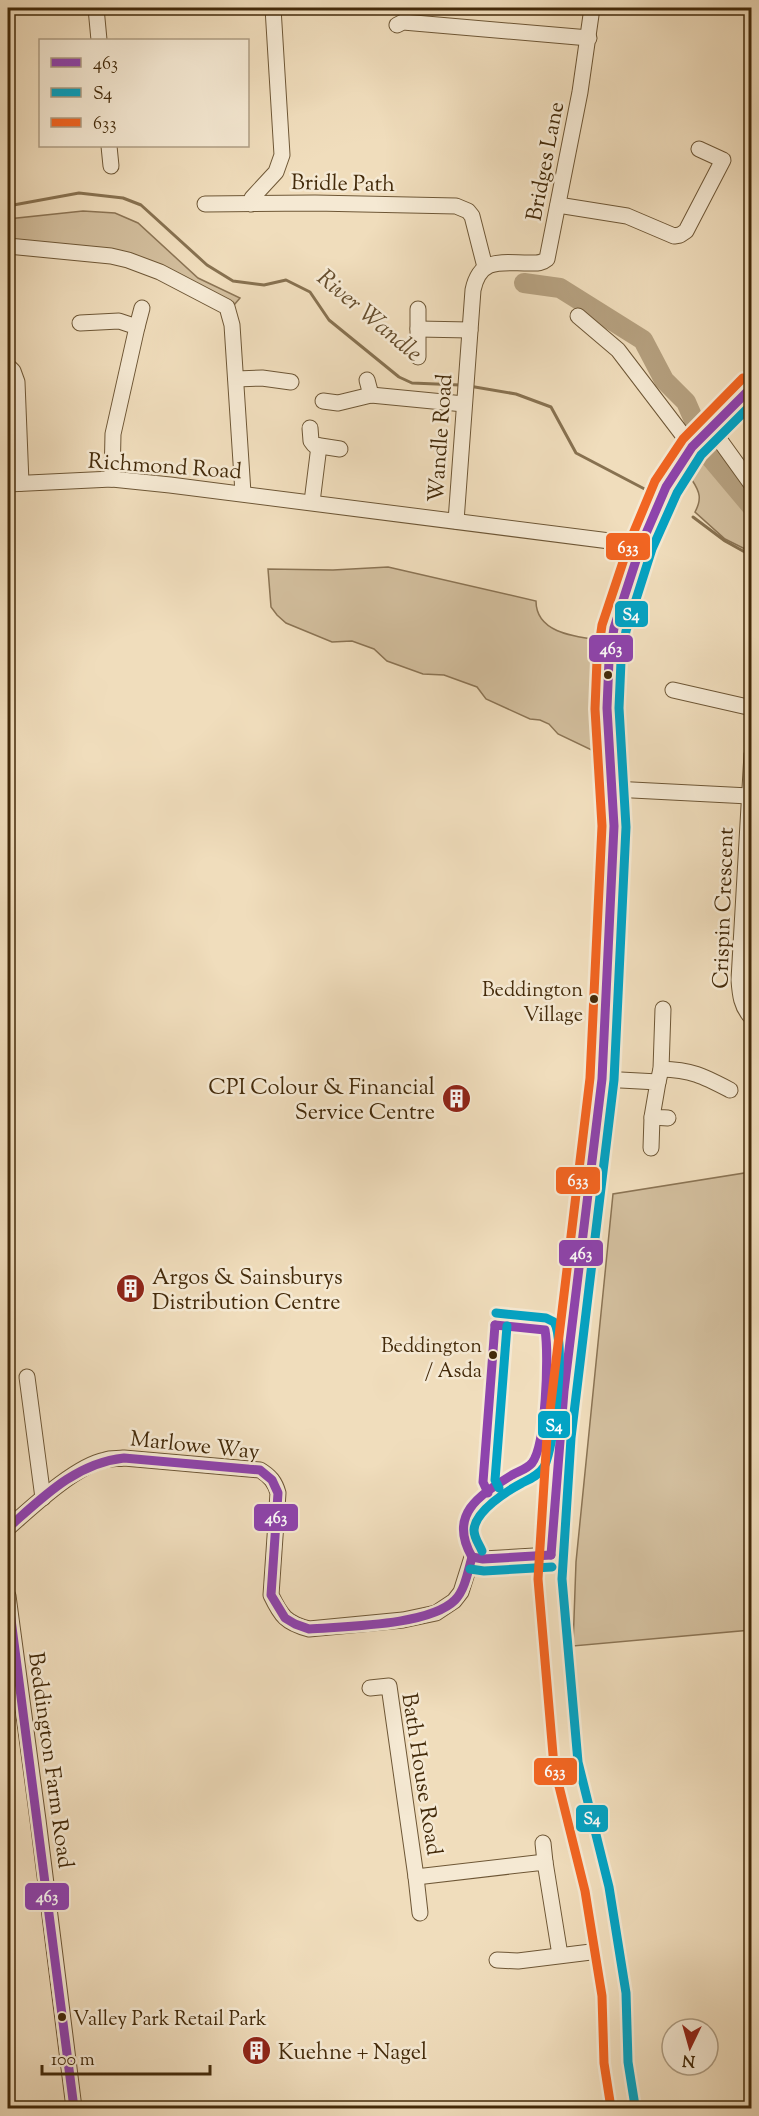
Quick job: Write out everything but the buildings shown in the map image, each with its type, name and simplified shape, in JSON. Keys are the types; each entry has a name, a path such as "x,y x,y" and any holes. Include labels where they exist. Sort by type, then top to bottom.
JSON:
{"main road":[{"path":"623,2109 616,2063 614,1995 597,1889 566,1764 550,1579 564,1391 602,1079 613,861 613,789 607,708 609,660 617,615 657,504 692,447 752,386"}],"street":[{"path":"96,8 99,39"},
{"path":"251,204 252,198 279,168 282,155 273,8"},
{"name":"Bridges Lane","path":"485,267 495,264 539,263 548,257 589,38 592,8"},
{"path":"397,25 403,22 589,38"},
{"path":"109,147 111,166"},
{"path":"558,205 627,216 674,236 680,235 687,228 723,160 699,149"},
{"name":"Bridle Path","path":"205,204 456,206 468,211 474,220 485,267"},
{"path":"8,246 111,256 128,260 160,272 224,304 229,310 231,319 243,493"},
{"name":"Wandle Road","path":"456,520 475,280 485,267"},
{"path":"112,479 113,434 142,308"},
{"path":"418,309 418,357"},
{"path":"578,316 618,350 692,447"},
{"path":"80,323 119,321 137,327"},
{"path":"418,329 470,330"},
{"path":"8,366 13,370 17,382 14,484"},
{"path":"236,380 262,378 291,382"},
{"path":"367,380 371,395"},
{"path":"322,401 338,403 371,395 464,400"},
{"path":"310,428 311,441 314,445 340,449"},
{"path":"711,428 752,484"},
{"path":"312,502 319,446"},
{"name":"Richmond Road","path":"14,484 112,479 243,493 641,545"},
{"path":"673,690 752,708"},
{"name":"Crispin Crescent","path":"752,753 748,892 739,987 742,1004 752,1018"},
{"path":"613,789 749,796"},
{"path":"651,1148 663,1009"},
{"path":"602,1079 659,1076 682,1070 698,1073 730,1090"},
{"path":"652,1117 668,1118"},
{"path":"27,1377 43,1498"},
{"name":"Marlowe Way","path":"8,1528 43,1498 86,1467 105,1460 124,1458 260,1470 268,1474 276,1485 278,1493 271,1595 277,1609 286,1620 309,1629 403,1620 436,1613 454,1601 461,1592 472,1557 483,1559 551,1556"},
{"name":"Beddington Farm Road","path":"8,1596 74,2109"},
{"name":"Bath House Road","path":"370,1688 389,1686 416,1877 545,1862"},
{"path":"543,1843 560,1955"},
{"path":"416,1877 420,1913"},
{"path":"497,1959 518,1961 607,1950"}],"shaded area":[{"path":"83,211 115,213 138,223 198,278 240,298 234,305 156,265 8,244 8,219"},
{"path":"704,458 751,513 751,552 725,539 695,512 699,496 692,480"},
{"path":"388,567 536,601 543,621 551,628 572,636 606,641 604,672 597,673 594,693 596,694 600,754 558,734 549,724 530,719 486,699 477,687 444,675 423,674 387,661 374,649 352,641 332,642 286,623 271,607 268,569 333,570"},
{"path":"751,1172 751,1630 573,1646 576,1562 613,1194"}],"waterway":[{"name":"River Wandle","path":"8,206 79,193 123,198 141,205 207,265 233,281 264,285 286,280 310,292 329,320 399,377 412,383 460,385"},
{"name":"River Wandle","path":"524,283 560,288 643,340 664,380 686,402 710,457 752,507"},
{"name":"River Wandle","path":"469,386 516,394 551,407 576,453 656,495"},
{"name":"River Wandle","path":"693,517 725,541 752,556"}],"transit line":[{"name":"633","path":"611,2108 604,2063 602,1996 585,1891 554,1766 538,1579 547,1436 590,1078 602,826 595,709 597,660 602,625 630,541 655,481 683,439 743,378"},
{"name":"463","path":"551,1555 564,1391 602,1079 614,826 607,708 609,660 614,628 641,545 666,487 692,447 752,387"},
{"name":"S4","path":"635,2106 628,2062 626,1993 609,1887 578,1762 562,1579 571,1438 614,1080 626,827 619,708 621,661 626,631 652,549 677,493 701,455 752,404"},
{"name":"S4","path":"482,1551 474,1530 480,1516 500,1496 534,1476 544,1467 552,1438 558,1393 559,1349 554,1322 546,1318 496,1313"},
{"name":"463","path":"488,1493 483,1482 495,1325"},
{"name":"463","path":"472,1557 465,1542 463,1529 470,1508 488,1491 532,1463 537,1453 543,1419 547,1358 545,1330 495,1325"},
{"name":"S4","path":"499,1488 495,1480 507,1326"},
{"name":"463","path":"8,1528 61,1483 75,1474 107,1461 124,1458 260,1470 272,1480 278,1493 271,1595 285,1618 309,1629 407,1620 443,1609 455,1600 461,1591 472,1557"},
{"name":"463","path":"472,1557 483,1559 551,1555"},
{"name":"S4","path":"470,1569 484,1571 552,1567"},
{"name":"463","path":"8,1596 74,2108"}],"place":[{"name":"Beddington Village","path":"594,999"},
{"name":"CPI Colour & Financial Service Centre","path":"456,1099"},
{"name":"Argos & Sainsburys Distribution Centre","path":"131,1289"},
{"name":"Beddington / Asda","path":"493,1355"},
{"name":"Valley Park Retail Park","path":"62,2017"},
{"name":"Kuehne + Nagel","path":"257,2051"}]}
